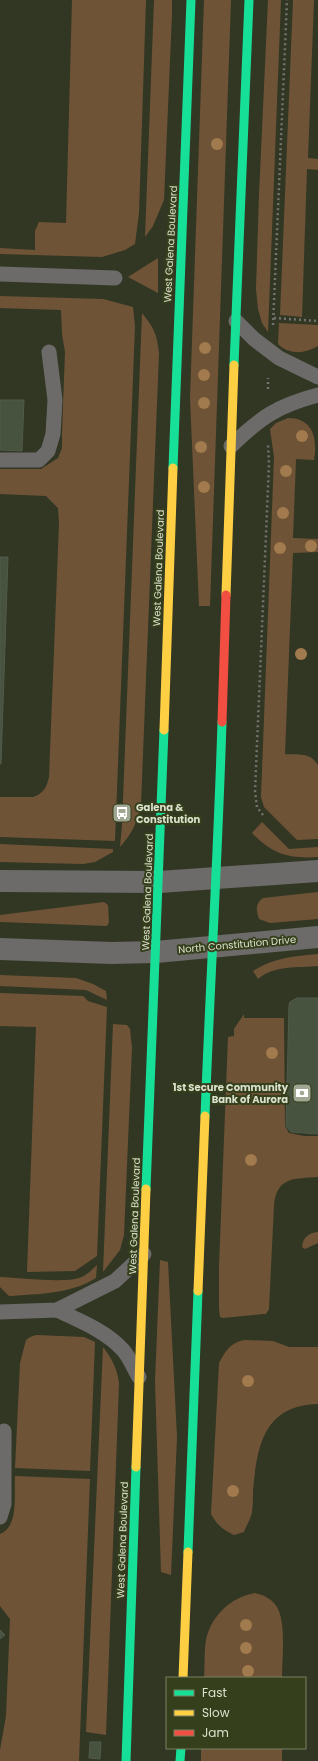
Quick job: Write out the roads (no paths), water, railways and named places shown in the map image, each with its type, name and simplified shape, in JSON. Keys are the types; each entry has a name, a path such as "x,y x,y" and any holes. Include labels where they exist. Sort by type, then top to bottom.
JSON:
{"main road":[{"name":"West Galena Boulevard","path":"126,1761 139,1378 159,882 176,356 191,0"},
{"path":"183,1677 216,877 231,446 249,0"},
{"path":"180,1761 181,1749"}],"street":[{"path":"0,881 159,882 318,871"},
{"name":"North Constitution Drive","path":"0,949 112,953 156,952 318,937"}],"lane":[{"path":"0,274 115,278"},
{"path":"236,321 254,339 279,358 318,377"},
{"path":"0,460 39,460 48,451 53,434 55,400 49,352"},
{"path":"231,446 253,425 276,410 318,395"},
{"path":"0,1312 57,1310 115,1281 144,1254"},
{"path":"57,1310 97,1330 113,1340 124,1351 139,1378"},
{"path":"0,1518 4,1504 4,1431"}],"place":[{"name":"Galena & Constitution","path":"122,813"},
{"name":"1st Secure Community Bank of Aurora","path":"302,1093"}]}
